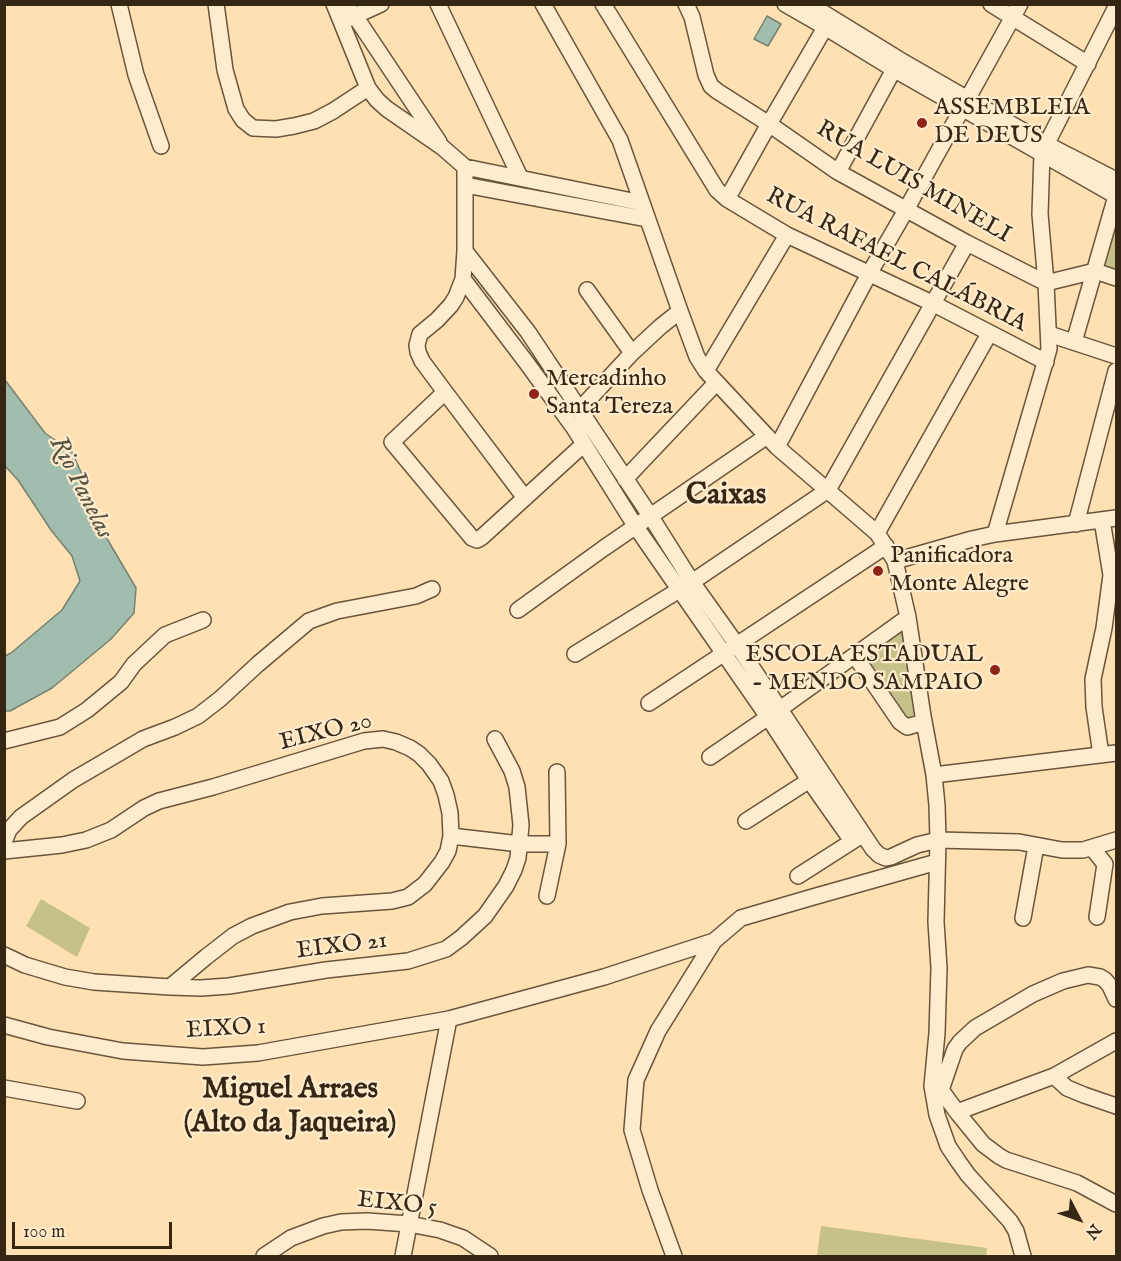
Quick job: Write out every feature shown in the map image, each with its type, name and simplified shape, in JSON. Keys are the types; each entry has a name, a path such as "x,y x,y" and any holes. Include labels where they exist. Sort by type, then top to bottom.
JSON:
{"street":[{"path":"119,4 136,75 161,146"},
{"path":"216,4 225,70 236,109 243,120 253,128 276,129 314,121 368,88"},
{"path":"334,4 347,14 442,147"},
{"path":"347,14 381,4"},
{"path":"438,4 520,177"},
{"path":"543,4 620,140 697,357 711,377 772,441 881,540 895,561 908,617 937,805 936,922 939,977 937,1115 948,1146 968,1174 1010,1221 1016,1231 1023,1257"},
{"path":"603,4 717,189 727,199 828,22"},
{"name":"RUA LUIS MINELI","path":"686,4 692,17 706,75 711,86 717,91 838,172 967,243 1046,283"},
{"path":"785,4 828,22 897,65 1044,149 1116,196 1074,342"},
{"path":"809,4 828,22"},
{"path":"991,4 1017,11 1088,64"},
{"path":"995,534 1049,349 1040,214 1044,149 1116,7"},
{"path":"518,610 651,517 772,441 906,210 1017,11"},
{"path":"347,14 368,88 387,109 442,147 465,167 642,203"},
{"path":"838,172 897,65"},
{"path":"1044,149 1116,180"},
{"path":"465,167 463,279 451,305 420,334 418,352 422,361 525,498"},
{"path":"465,185 647,219"},
{"name":"RUA RAFAEL CALÁBRIA","path":"727,199 787,235 934,304 988,334 1046,362"},
{"path":"625,479 711,377 787,235"},
{"path":"575,654 692,582 828,490 967,243"},
{"path":"465,251 528,332 692,582 737,645 809,780 858,838 886,858 917,845 938,840 1019,842 1062,850 1083,850 1115,837"},
{"path":"1046,283 1095,272 1116,278"},
{"path":"463,279 584,444 678,590 724,653 822,772 858,838"},
{"path":"587,290 632,353"},
{"path":"580,409 632,353 680,311"},
{"path":"649,703 737,645 881,540 988,334"},
{"path":"1049,334 1116,356"},
{"path":"1076,524 1116,371"},
{"path":"445,392 392,442 472,538 477,540 584,444"},
{"path":"895,561 995,534 1109,519 1114,576 1093,679 1094,707 1101,755"},
{"path":"4,842 9,830 21,817 73,780 143,739 198,716 309,621 337,611 416,596 432,589"},
{"path":"710,757 908,617"},
{"path":"4,741 60,727 87,710 121,682 134,664 165,636 203,620"},
{"path":"855,656 900,722 907,727 924,722"},
{"name":"EIXO 20","path":"4,851 86,840 111,830 159,801 364,741 383,739 396,742 410,748 429,764 441,781 446,795 451,836 448,851 442,862 424,884 408,897 392,901 322,906 270,918 233,936 170,987"},
{"name":"EIXO 21","path":"4,955 25,965 65,977 94,982 170,987 220,987 326,970 408,961 446,949 473,928 497,900 514,870 520,844 521,825 517,787 512,771 495,739"},
{"path":"934,775 1116,753"},
{"path":"547,896 558,844 556,772"},
{"path":"746,821 822,772"},
{"path":"451,836 520,844 558,844"},
{"path":"798,876 858,838"},
{"path":"1023,918 1036,846"},
{"path":"1092,848 1105,864 1097,917"},
{"path":"674,1257 632,1130 636,1080 658,1032 714,941 741,918 937,862"},
{"name":"EIXO 1","path":"4,1025 48,1037 123,1051 203,1057 280,1050 449,1019 604,977 714,941"},
{"path":"936,1088 954,1049 967,1035 992,1017 1033,994 1063,981 1088,975 1105,980 1116,999"},
{"path":"402,1257 449,1019"},
{"path":"957,1112 1054,1076 1116,1041"},
{"path":"1054,1076 1067,1088 1116,1106"},
{"path":"4,1088 77,1101"},
{"path":"936,1088 983,1144 1006,1160 1077,1183 1116,1204"},
{"name":"EIXO 5","path":"264,1257 291,1238 323,1226 341,1222 367,1221 409,1224 440,1230 463,1238 490,1257"}],"shaded area":[{"path":"1116,225 1116,269 1105,265"},
{"path":"903,628 918,713 905,719 862,657"},
{"path":"41,899 90,928 77,957 26,926"},
{"path":"821,1226 987,1248 986,1256 817,1256"}],"water":[{"path":"767,16 781,24 768,46 754,39"},
{"name":"Rio Panelas","path":"5,380 45,433 72,452 85,481 85,501 136,588 134,613 111,639 52,688 10,711 5,711 5,656 62,610 80,581 72,556 51,530 18,480 5,466"}],"place":[{"name":"ASSEMBLEIA DE DEUS","path":"922,123"},
{"name":"Mercadinho Santa Tereza","path":"534,394"},
{"name":"Panificadora Monte Alegre","path":"878,571"},
{"name":"ESCOLA ESTADUAL - MENDO SAMPAIO","path":"995,670"}],"district":[{"name":"Caixas","path":"726,497"},
{"name":"Miguel Arraes (Alto da Jaqueira)","path":"290,1108"}]}
